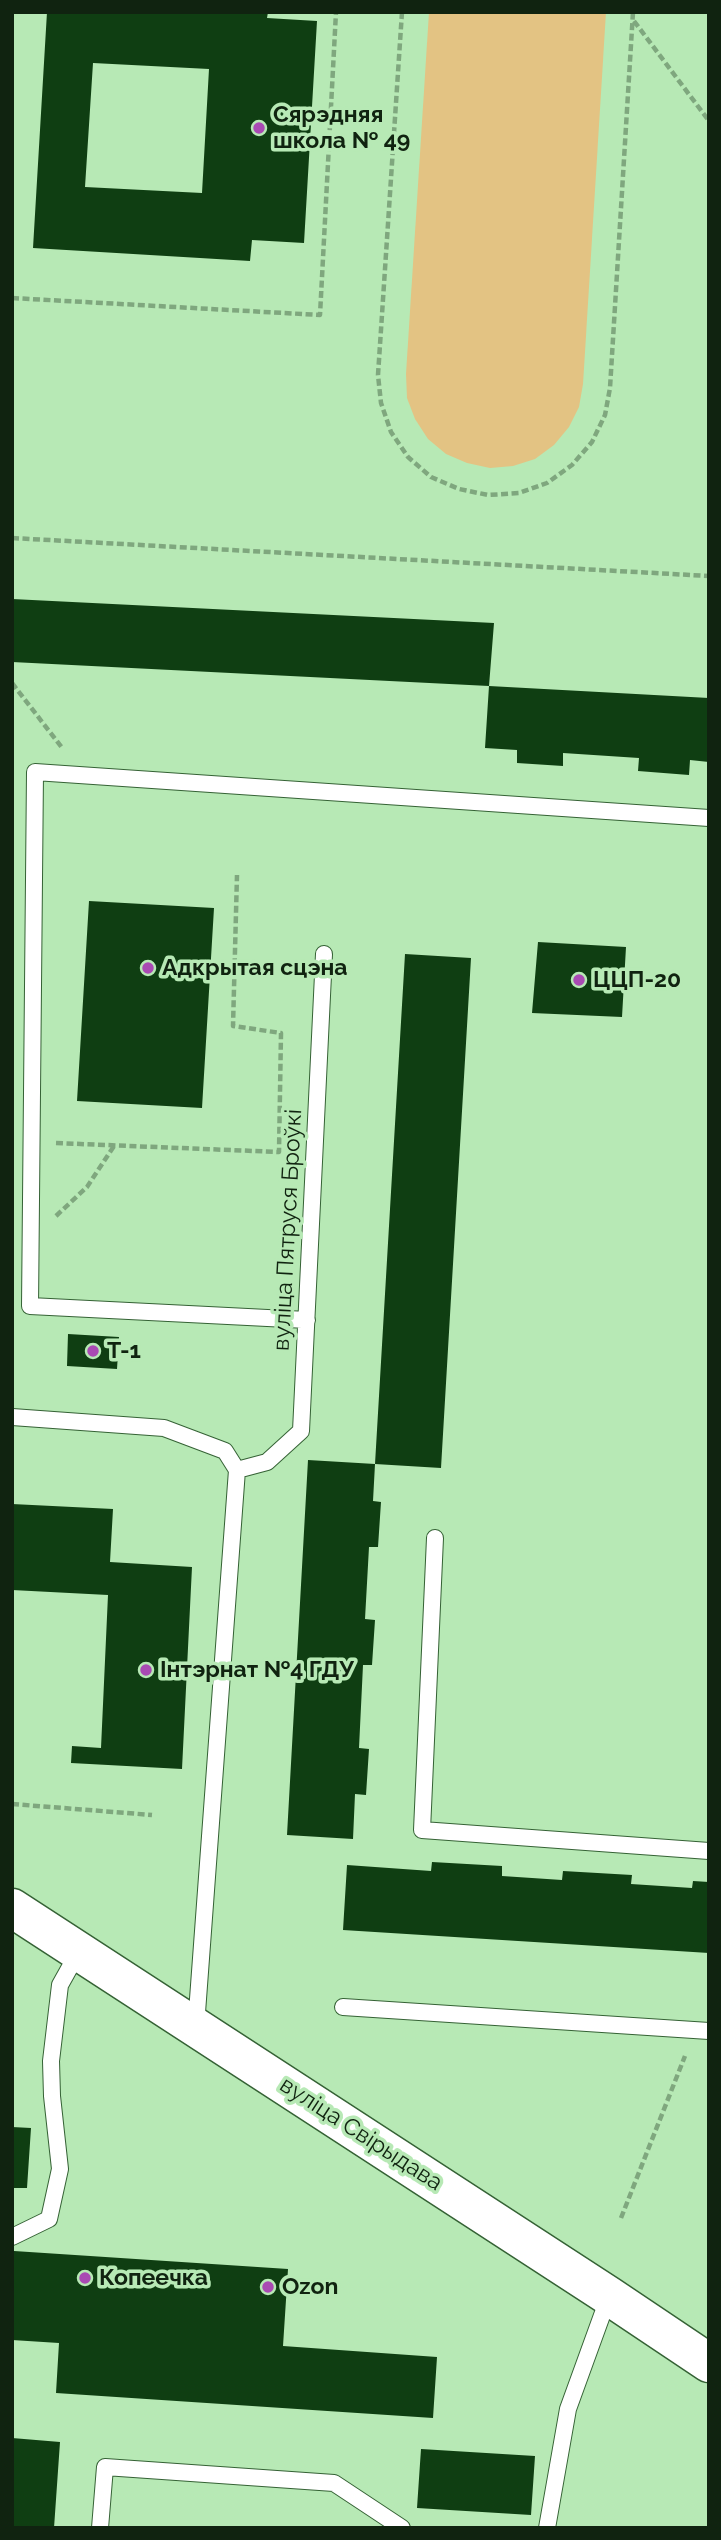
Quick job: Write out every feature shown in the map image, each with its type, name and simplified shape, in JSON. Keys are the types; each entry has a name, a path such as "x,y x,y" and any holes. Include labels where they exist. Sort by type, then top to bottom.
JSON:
{"main road":[{"name":"вуліца Свірыдава","path":"12,1908 709,2363"}],"lane":[{"path":"307,1320 30,1306 35,772 709,818"},
{"name":"вуліца Пятруся Броўкі","path":"237,1470 267,1462 301,1431 324,954"},
{"path":"12,1418 164,1427 225,1451 237,1470 196,2026"},
{"path":"435,1538 422,1830 709,1851"},
{"path":"12,2237 49,2220 60,2169 51,2061 60,1985 79,1951"},
{"path":"343,2007 709,2031"},
{"path":"547,2528 568,2409 608,2296"},
{"path":"100,2528 105,2467 334,2483 402,2528"}],"path":[{"path":"12,298 320,315 337,12"},
{"path":"402,12 379,375 381,403 391,432 408,457 431,477 459,489 488,495 519,493 547,483 572,466 592,442 605,415 610,388 633,12"},
{"path":"634,21 709,121"},
{"path":"12,538 709,576"},
{"path":"12,683 71,759 69,775"},
{"path":"53,1143 279,1152 281,1032 233,1026 237,875"},
{"path":"31,1240 87,1188 114,1146"},
{"path":"12,1804 152,1815"},
{"path":"621,2218 689,2048"}],"shaded area":[{"path":"429,12 606,12 583,384 579,407 569,427 554,445 535,459 513,466 490,468 467,463 446,454 428,439 415,419 407,398 406,374"}],"building":[{"name":"Сярэдняя школа № 49","path":"47,12 268,12 267,18 317,21 304,243 252,240 250,261 33,248","holes":["93,63 209,69 202,193 85,187"]},
{"path":"12,599 494,623 489,686 12,662"},
{"path":"489,686 709,698 709,762 690,760 689,775 638,771 639,758 563,753 563,766 517,763 517,750 485,748"},
{"name":"Адкрытая сцэна","path":"89,901 214,908 202,1108 77,1101"},
{"name":"ЦЦП-20","path":"538,942 626,947 622,1017 532,1013"},
{"path":"405,954 471,958 441,1468 375,1464"},
{"name":"Т-1","path":"68,1334 119,1337 117,1369 67,1366"},
{"path":"308,1460 375,1464 373,1501 381,1502 378,1547 369,1547 365,1619 375,1620 372,1665 363,1665 359,1748 369,1749 366,1795 355,1794 353,1839 287,1835"},
{"name":"Інтэрнат №4 ГДУ","path":"12,1504 113,1509 110,1562 192,1567 182,1769 71,1763 72,1746 101,1748 108,1595 12,1590"},
{"path":"432,1862 502,1866 502,1876 562,1880 563,1871 632,1875 631,1884 692,1888 693,1881 709,1882 709,1953 343,1930 347,1865 431,1871"},
{"path":"12,2127 31,2128 27,2188 12,2188"},
{"path":"14,2251 288,2269 283,2346 437,2357 433,2418 56,2393 59,2343 12,2340"},
{"path":"12,2438 60,2442 54,2528 12,2528"},
{"path":"421,2449 535,2456 531,2515 417,2508"}],"place":[{"name":"Сярэдняя школа № 49","path":"259,128"},
{"name":"Адкрытая сцэна","path":"148,968"},
{"name":"ЦЦП-20","path":"579,980"},
{"name":"Т-1","path":"93,1351"},
{"name":"Інтэрнат №4 ГДУ","path":"146,1670"},
{"name":"Копеечка","path":"85,2278"},
{"name":"Ozon","path":"268,2287"}]}
